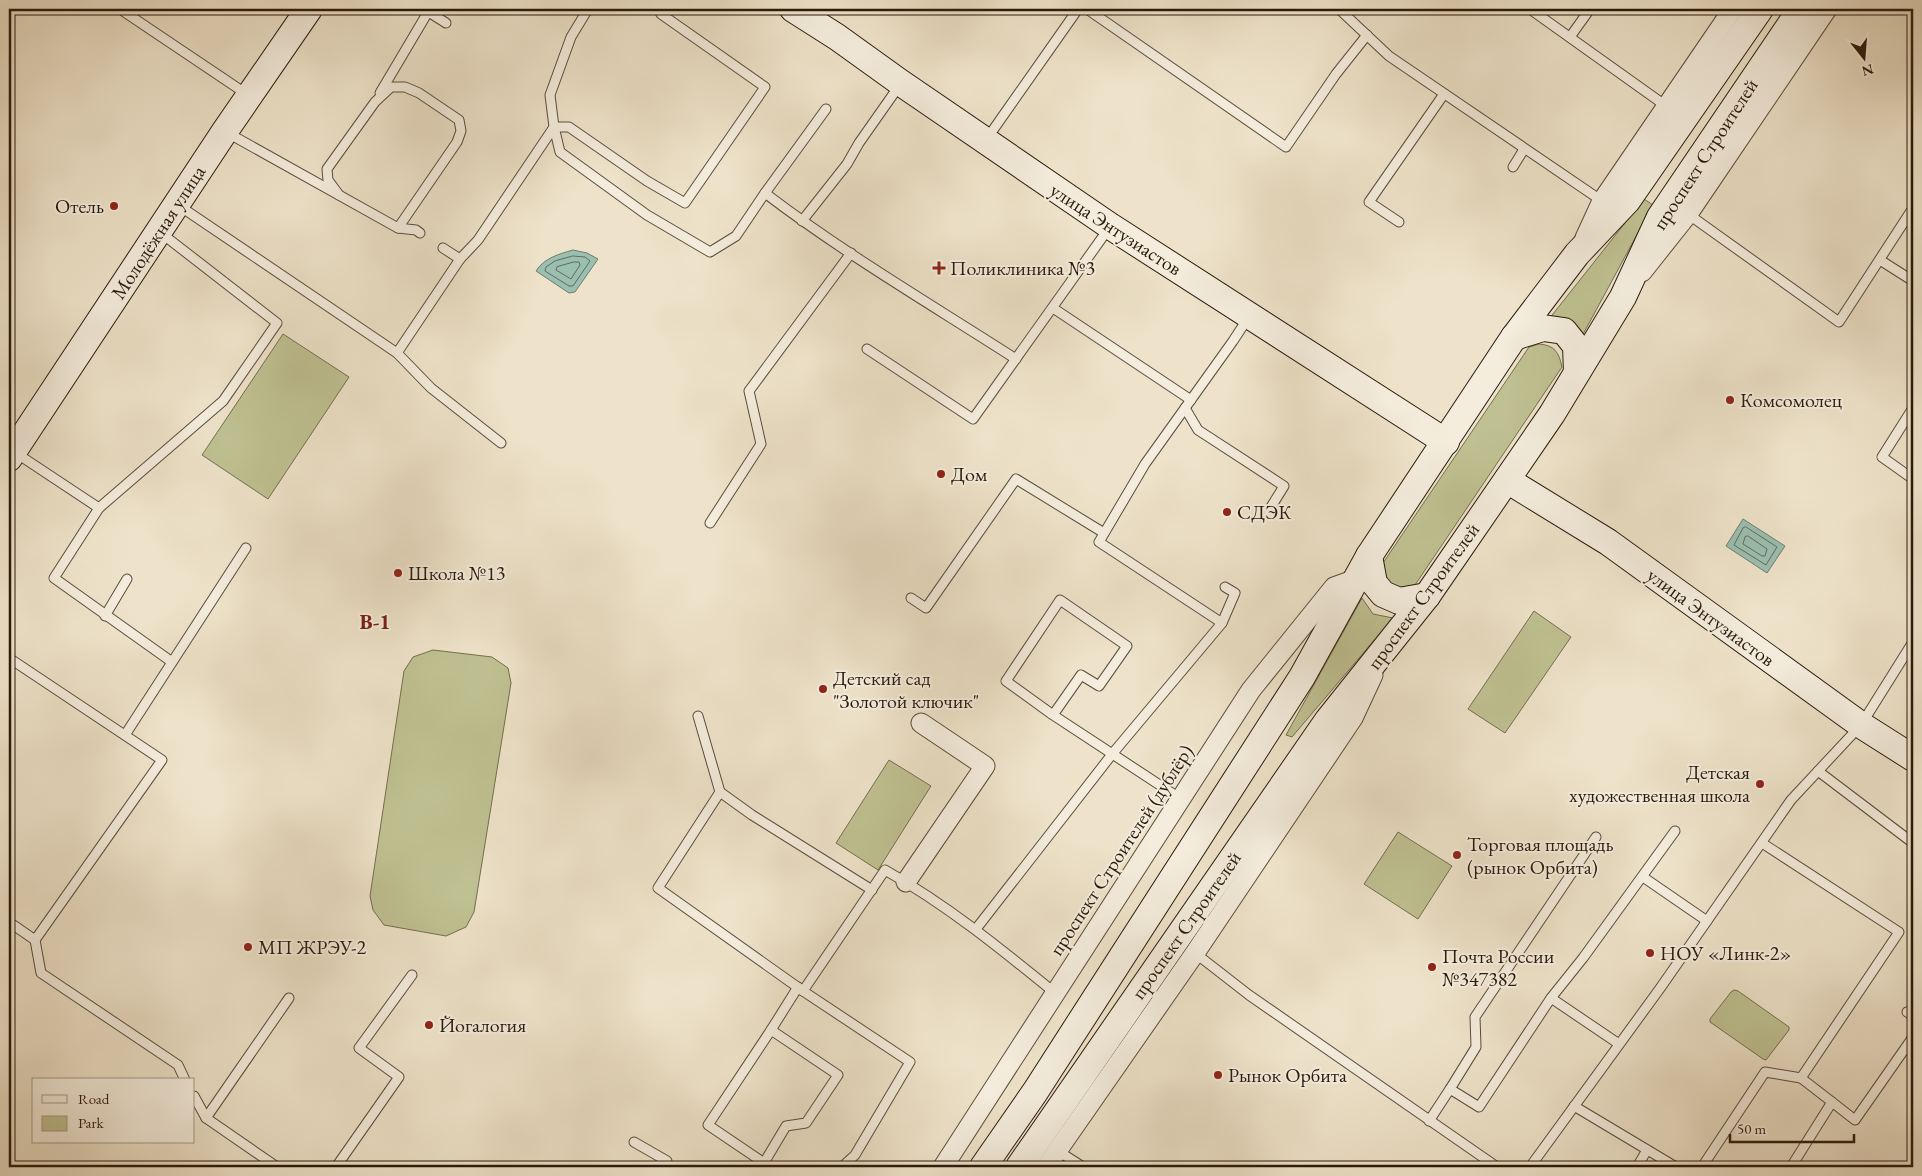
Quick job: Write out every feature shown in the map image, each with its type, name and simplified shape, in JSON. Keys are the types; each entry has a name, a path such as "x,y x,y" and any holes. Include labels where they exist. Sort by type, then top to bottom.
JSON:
{"main road":[{"name":"Молодёжная улица","path":"11,454 176,204 309,9"},
{"name":"улица Энтузиастов","path":"792,9 904,78 1110,226 1249,316 1449,437"},
{"path":"815,9 904,78 993,130 1337,358 1393,392 1449,437"},
{"name":"проспект Строителей","path":"983,1167 1035,1092 1302,677 1364,567 1514,337 1577,254 1627,201 1760,9"},
{"name":"проспект Строителей","path":"1019,1167 1328,720 1427,596 1552,414 1623,297 1660,217 1800,9"},
{"path":"1514,337 1543,328 1564,331 1576,346 1577,372"},
{"name":"улица Энтузиастов","path":"1510,474 1865,719 1913,758"},
{"path":"1364,567 1383,594 1399,601 1427,596"},
{"path":"1865,719 1913,741"}],"street":[{"path":"1577,254 1602,201 1733,9"},
{"path":"1623,297 1688,214 1827,9"},
{"name":"проспект Строителей (дублёр)","path":"943,1167 1251,690 1334,587 1364,567"},
{"path":"1046,1167 1195,953 1353,718 1384,651"},
{"path":"906,882 985,766 921,723"}],"lane":[{"path":"120,9 250,96"},
{"path":"588,9 570,37 550,95 560,152 647,215 710,252 736,236 826,109"},
{"path":"554,126 569,127 648,181 685,203 765,87 662,14 658,9"},
{"path":"993,130 1078,9"},
{"path":"1087,9 1286,147 1336,74 1367,35"},
{"path":"1339,9 1389,56 1602,201"},
{"path":"1530,9 1666,106"},
{"path":"1570,37 1590,9"},
{"path":"339,195 328,180 327,169 375,102 426,10 446,23"},
{"path":"802,221 847,164 859,143 904,78"},
{"path":"375,102 391,87 406,87 459,120 460,125 461,131 457,142 398,228"},
{"path":"1399,222 1369,202 1444,94"},
{"path":"397,353 460,259 478,240 554,126"},
{"path":"225,131 398,228 416,230 420,233"},
{"path":"1513,167 1524,149"},
{"path":"765,193 802,221 1016,359"},
{"path":"176,204 397,353 431,388 501,443"},
{"path":"1688,214 1839,322 1913,208"},
{"path":"867,349 972,420 1110,226"},
{"path":"158,232 277,323 223,401 99,508 54,578 172,662"},
{"path":"443,248 460,259"},
{"path":"710,523 760,444 749,391 851,253"},
{"path":"1880,260 1913,281"},
{"path":"1053,308 1191,400"},
{"path":"1222,623 1099,542 1145,464 1234,341 1249,316"},
{"path":"1185,408 1198,430 1284,486 1271,507"},
{"path":"1913,408 1882,457 1913,479"},
{"path":"11,454 99,508"},
{"path":"911,598 926,608 1016,479 1104,533"},
{"path":"125,735 246,548"},
{"path":"105,616 127,579"},
{"path":"976,930 1113,753 1222,623 1235,592 1225,587"},
{"path":"1053,715 1081,675 1099,686 1128,646 1060,600 1006,681 1053,715 1181,799"},
{"path":"1530,1167 1707,922 1791,800 1865,719 1913,642"},
{"path":"9,670 12,660 162,760 35,940"},
{"path":"698,716 720,792 752,815 872,890"},
{"path":"1818,771 1913,843"},
{"path":"720,792 658,888 801,989 910,1062 855,1155 842,1167"},
{"path":"1450,1089 1479,1107 1551,998 1643,877 1676,830"},
{"path":"1429,1121 1476,1047 1475,1017 1596,837"},
{"path":"1762,842 1899,932 1800,1078"},
{"path":"771,1030 838,1075 806,1123 786,1126 767,1165 708,1125 771,1030 885,870 906,882 976,930 1055,993"},
{"path":"1643,877 1707,922"},
{"path":"9,922 35,940 42,973 178,1066 184,1078"},
{"path":"1195,953 1249,994 1429,1121 1485,1164 1497,1167"},
{"path":"336,1167 399,1077 359,1048 412,975"},
{"path":"206,1118 289,998"},
{"path":"1551,998 1619,1044"},
{"path":"1702,1167 1765,1072 1800,1078 1855,1120 1913,1037"},
{"path":"195,1098 206,1118 277,1167"},
{"path":"1791,1167 1832,1102"},
{"path":"1574,1106 1676,1167"},
{"path":"634,1142 667,1161 663,1167"},
{"path":"1637,1167 1646,1150"},
{"path":"1058,1151 1083,1167"}],"green space":[{"path":"1644,199 1653,205 1581,338 1549,319"},
{"path":"283,334 349,377 268,499 202,455"},
{"path":"1539,344 1549,346 1555,350 1562,367 1412,589 1389,587 1381,566 1529,347"},
{"path":"1362,598 1373,614 1393,618 1292,737 1286,735"},
{"path":"1534,611 1571,637 1505,733 1468,709"},
{"path":"433,650 492,657 508,668 511,683 474,912 466,927 446,936 384,925 373,910 370,896 404,671 413,657"},
{"path":"889,760 931,786 878,870 836,843"},
{"path":"1398,832 1452,866 1418,919 1364,884"},
{"path":"1734,990 1789,1027 1789,1030 1766,1060 1710,1022 1710,1019"}],"water":[{"path":"573,250 587,253 598,259 575,292 569,293 536,271 548,260"},
{"path":"1743,519 1785,546 1767,573 1726,546"}],"place":[{"name":"Отель","path":"114,206"},
{"name":"Поликлиника №3","path":"939,268"},
{"name":"Комсомолец","path":"1730,400"},
{"name":"Дом","path":"941,474"},
{"name":"СДЭК","path":"1227,512"},
{"name":"Школа №13","path":"398,573"},
{"name":"Детский сад \"Золотой ключик\"","path":"823,689"},
{"name":"Детская художественная школа","path":"1760,784"},
{"name":"Торговая площадь (рынок Орбита)","path":"1457,855"},
{"name":"МП ЖРЭУ-2","path":"248,947"},
{"name":"НОУ «Линк-2»","path":"1650,953"},
{"name":"Почта России №347382","path":"1432,967"},
{"name":"Йогалогия","path":"429,1025"},
{"name":"Рынок Орбита","path":"1218,1075"}],"district":[{"name":"В-1","path":"375,621"}]}
